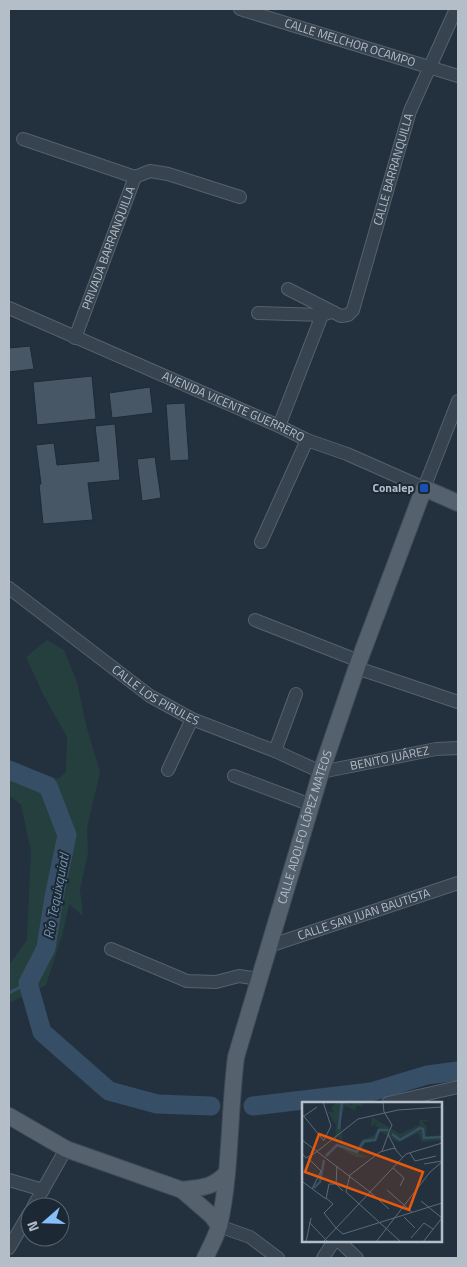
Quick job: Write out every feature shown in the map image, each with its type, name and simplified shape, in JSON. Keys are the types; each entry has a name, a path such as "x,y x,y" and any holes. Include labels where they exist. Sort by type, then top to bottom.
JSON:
{"main road":[{"name":"AVENIDA VICENTE GUERRERO","path":"424,488 458,503"},
{"name":"CALLE ADOLFO LÓPEZ MATEOS","path":"206,1258 219,1226 226,1174 236,1056 320,772 424,488"},
{"path":"9,1116 66,1149 182,1190 204,1208 219,1226"},
{"path":"182,1190 208,1187 226,1174"}],"street":[{"name":"CALLE MELCHOR OCAMPO","path":"240,9 458,76"},
{"name":"CALLE BARRANQUILLA","path":"258,313 327,313 341,316 348,315 353,310 410,111 456,9"},
{"path":"23,139 135,177"},
{"name":"PRIVADA BARRANQUILLA","path":"75,338 135,177 150,171 168,174 240,197"},
{"path":"279,426 327,313 288,289"},
{"name":"AVENIDA VICENTE GUERRERO","path":"9,308 307,440 347,454 424,488"},
{"path":"424,488 458,401"},
{"path":"261,542 307,440"},
{"name":"CALLE LOS PIRULES","path":"9,588 150,696 192,718 275,751 320,772"},
{"path":"254,620 358,665 458,702"},
{"path":"275,751 296,694"},
{"path":"168,770 192,718"},
{"name":"BENITO JUÁREZ","path":"320,772 436,749 458,748"},
{"path":"234,776 311,805"},
{"name":"CALLE SAN JUAN BAUTISTA","path":"270,946 458,883"},
{"path":"111,948 187,980 216,982 239,976 260,979"},
{"path":"392,1102 458,1087"},
{"path":"39,1197 66,1149"},
{"path":"9,1180 43,1190"},
{"path":"219,1226 250,1238 278,1258"},
{"path":"9,1248 20,1229"},
{"path":"322,1258 333,1242"},
{"path":"340,1242 357,1258"}],"green space":[{"path":"47,640 64,650 77,682 86,725 100,772 87,828 88,853 80,889 83,916 69,904 63,932 46,985 9,1003 9,965 27,940 31,851 21,805 9,795 9,761 58,779 66,772 67,737 43,694 26,657"}],"building":[{"path":"30,346 34,369 9,372 9,348"},
{"path":"92,376 96,419 37,425 33,382"},
{"path":"150,387 153,413 112,418 109,393"},
{"path":"185,403 189,460 170,461 166,404"},
{"path":"115,424 120,480 88,483 93,520 43,524 39,484 41,484 36,445 54,443 57,465 99,461 95,426"},
{"path":"155,457 161,498 142,501 137,459"}],"waterway":[{"name":"Río Tequixquiatl","path":"9,770 48,786 67,835 46,948 28,983 42,1032 109,1091 157,1104 211,1106"},
{"path":"9,993 28,983"},
{"name":"Río Tequixquiatl","path":"253,1106 371,1092 427,1075 458,1071"}],"place":[{"name":"Conalep","path":"424,488"}]}
